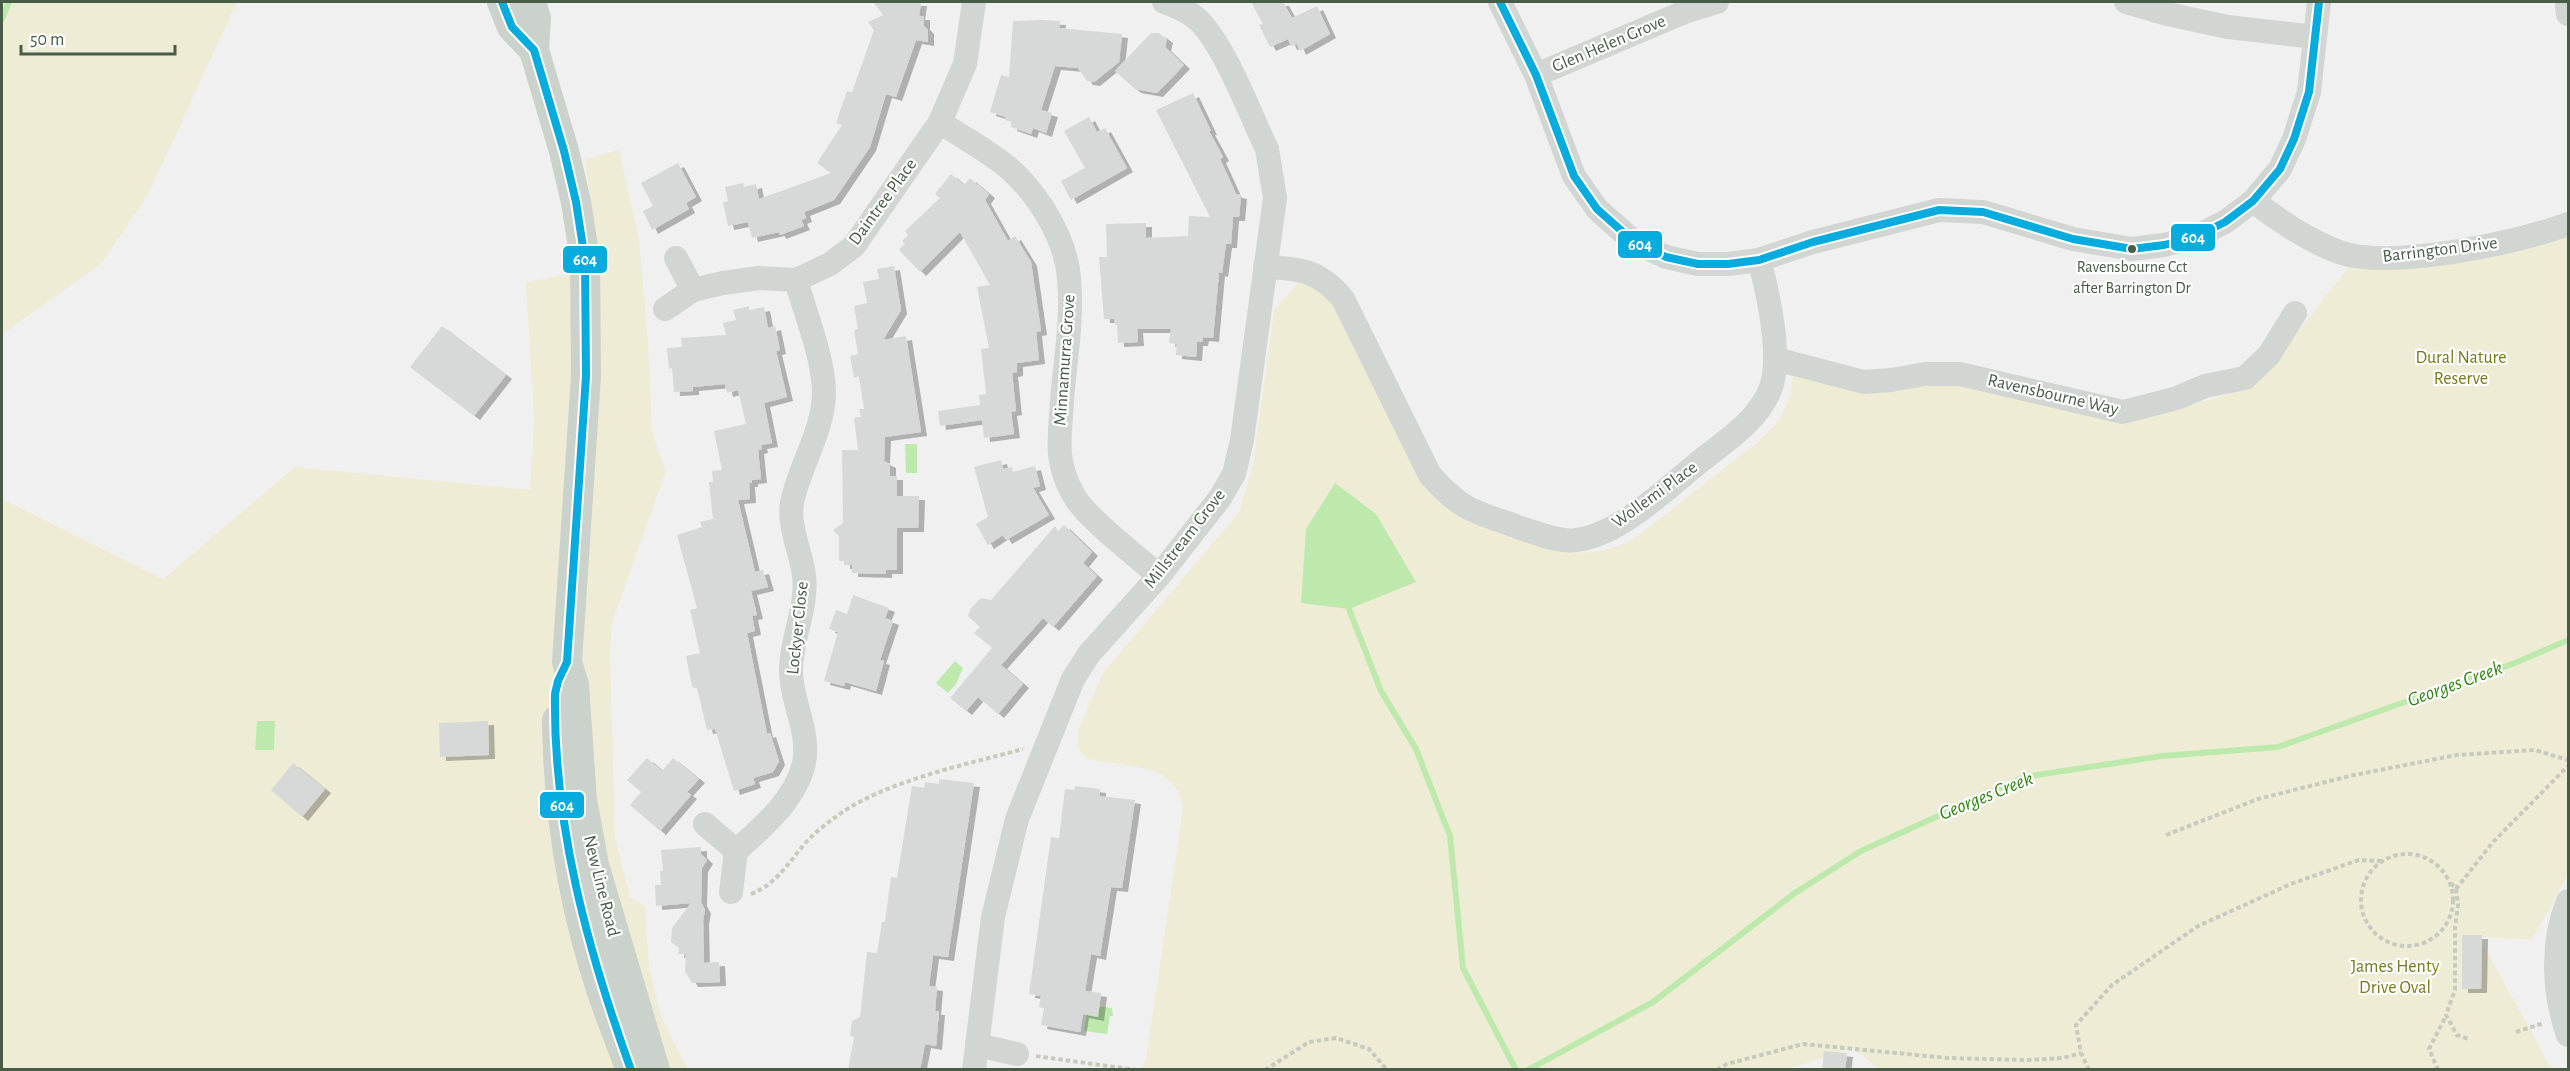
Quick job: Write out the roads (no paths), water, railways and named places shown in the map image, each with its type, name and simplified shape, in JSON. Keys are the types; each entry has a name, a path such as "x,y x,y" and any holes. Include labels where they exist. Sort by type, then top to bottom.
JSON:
{"main road":[{"name":"New Line Road","path":"502,2 512,27 534,50"},
{"name":"New Line Road","path":"531,2 536,18 534,50 564,151 585,260 586,376 567,662 574,685 582,800 594,865 654,1070"},
{"name":"New Line Road","path":"567,662 556,686 557,762 567,844 580,910 602,991 631,1070"}],"street":[{"name":"Daintree Place","path":"665,309 693,290 759,278 796,280 830,264 854,246 940,122 965,64 974,2"},
{"name":"Millstream Grove","path":"974,1070 993,917 1017,819 1073,679 1089,654 1159,576 1220,498 1234,474 1242,440 1275,198 1267,149 1217,45 1203,25 1185,10 1164,2"},
{"path":"1500,2 1536,75 1574,176 1597,209 1633,241 1666,257 1698,264 1728,264 1759,260 1813,242 1939,210 1983,212 2073,238 2132,249 2164,245 2196,237 2225,222 2253,201 2280,170 2294,139 2309,93 2319,2"},
{"name":"Glen Helen Grove","path":"1536,75 1687,11 1717,2"},
{"path":"2126,2 2167,14 2228,27 2315,37"},
{"name":"Minnamurra Grove","path":"940,122 1010,170 1027,188 1053,229 1065,258 1069,277 1070,306 1059,457 1074,497 1087,512 1159,576"},
{"name":"Barrington Drive","path":"2253,201 2309,239 2342,253 2385,260 2504,242 2544,234 2568,224"},
{"path":"676,258 693,290"},
{"name":"Wollemi Place","path":"1265,267 1291,268 1318,275 1332,285 1343,299 1430,475 1445,492 1465,508 1537,533 1574,541 1596,536 1634,515 1756,415 1771,389 1776,359 1765,282 1759,260"},
{"name":"Lockyer Close","path":"736,851 764,827 783,803 796,784 804,763 806,740 791,673 803,601 804,576 796,541 792,505 813,441 824,389 816,347 796,280"},
{"name":"Ravensbourne Way","path":"1776,359 1864,381 1891,381 1925,374 1960,374 2123,412 2177,398 2205,386 2245,378 2269,355 2295,313"},
{"path":"705,824 736,851 731,892"},
{"path":"2568,901 2559,932 2556,963 2558,997 2568,1035"},
{"path":"977,1044 1017,1054"}],"waterway":[{"path":"2,19 9,2"},
{"path":"1349,609 1381,691 1416,749 1450,836 1463,968 1516,1070"},
{"name":"Georges Creek","path":"1528,1070 1653,1002 1795,893 1861,851 2024,777 2162,756 2278,747 2515,663 2568,640"}],"place":[{"name":"Ravensbourne Cct after Barrington Dr","path":"2132,249"}],"park label":[{"name":"Dural Nature Reserve","path":"2461,368"},
{"name":"James Henty Drive Oval","path":"2395,977"}]}
